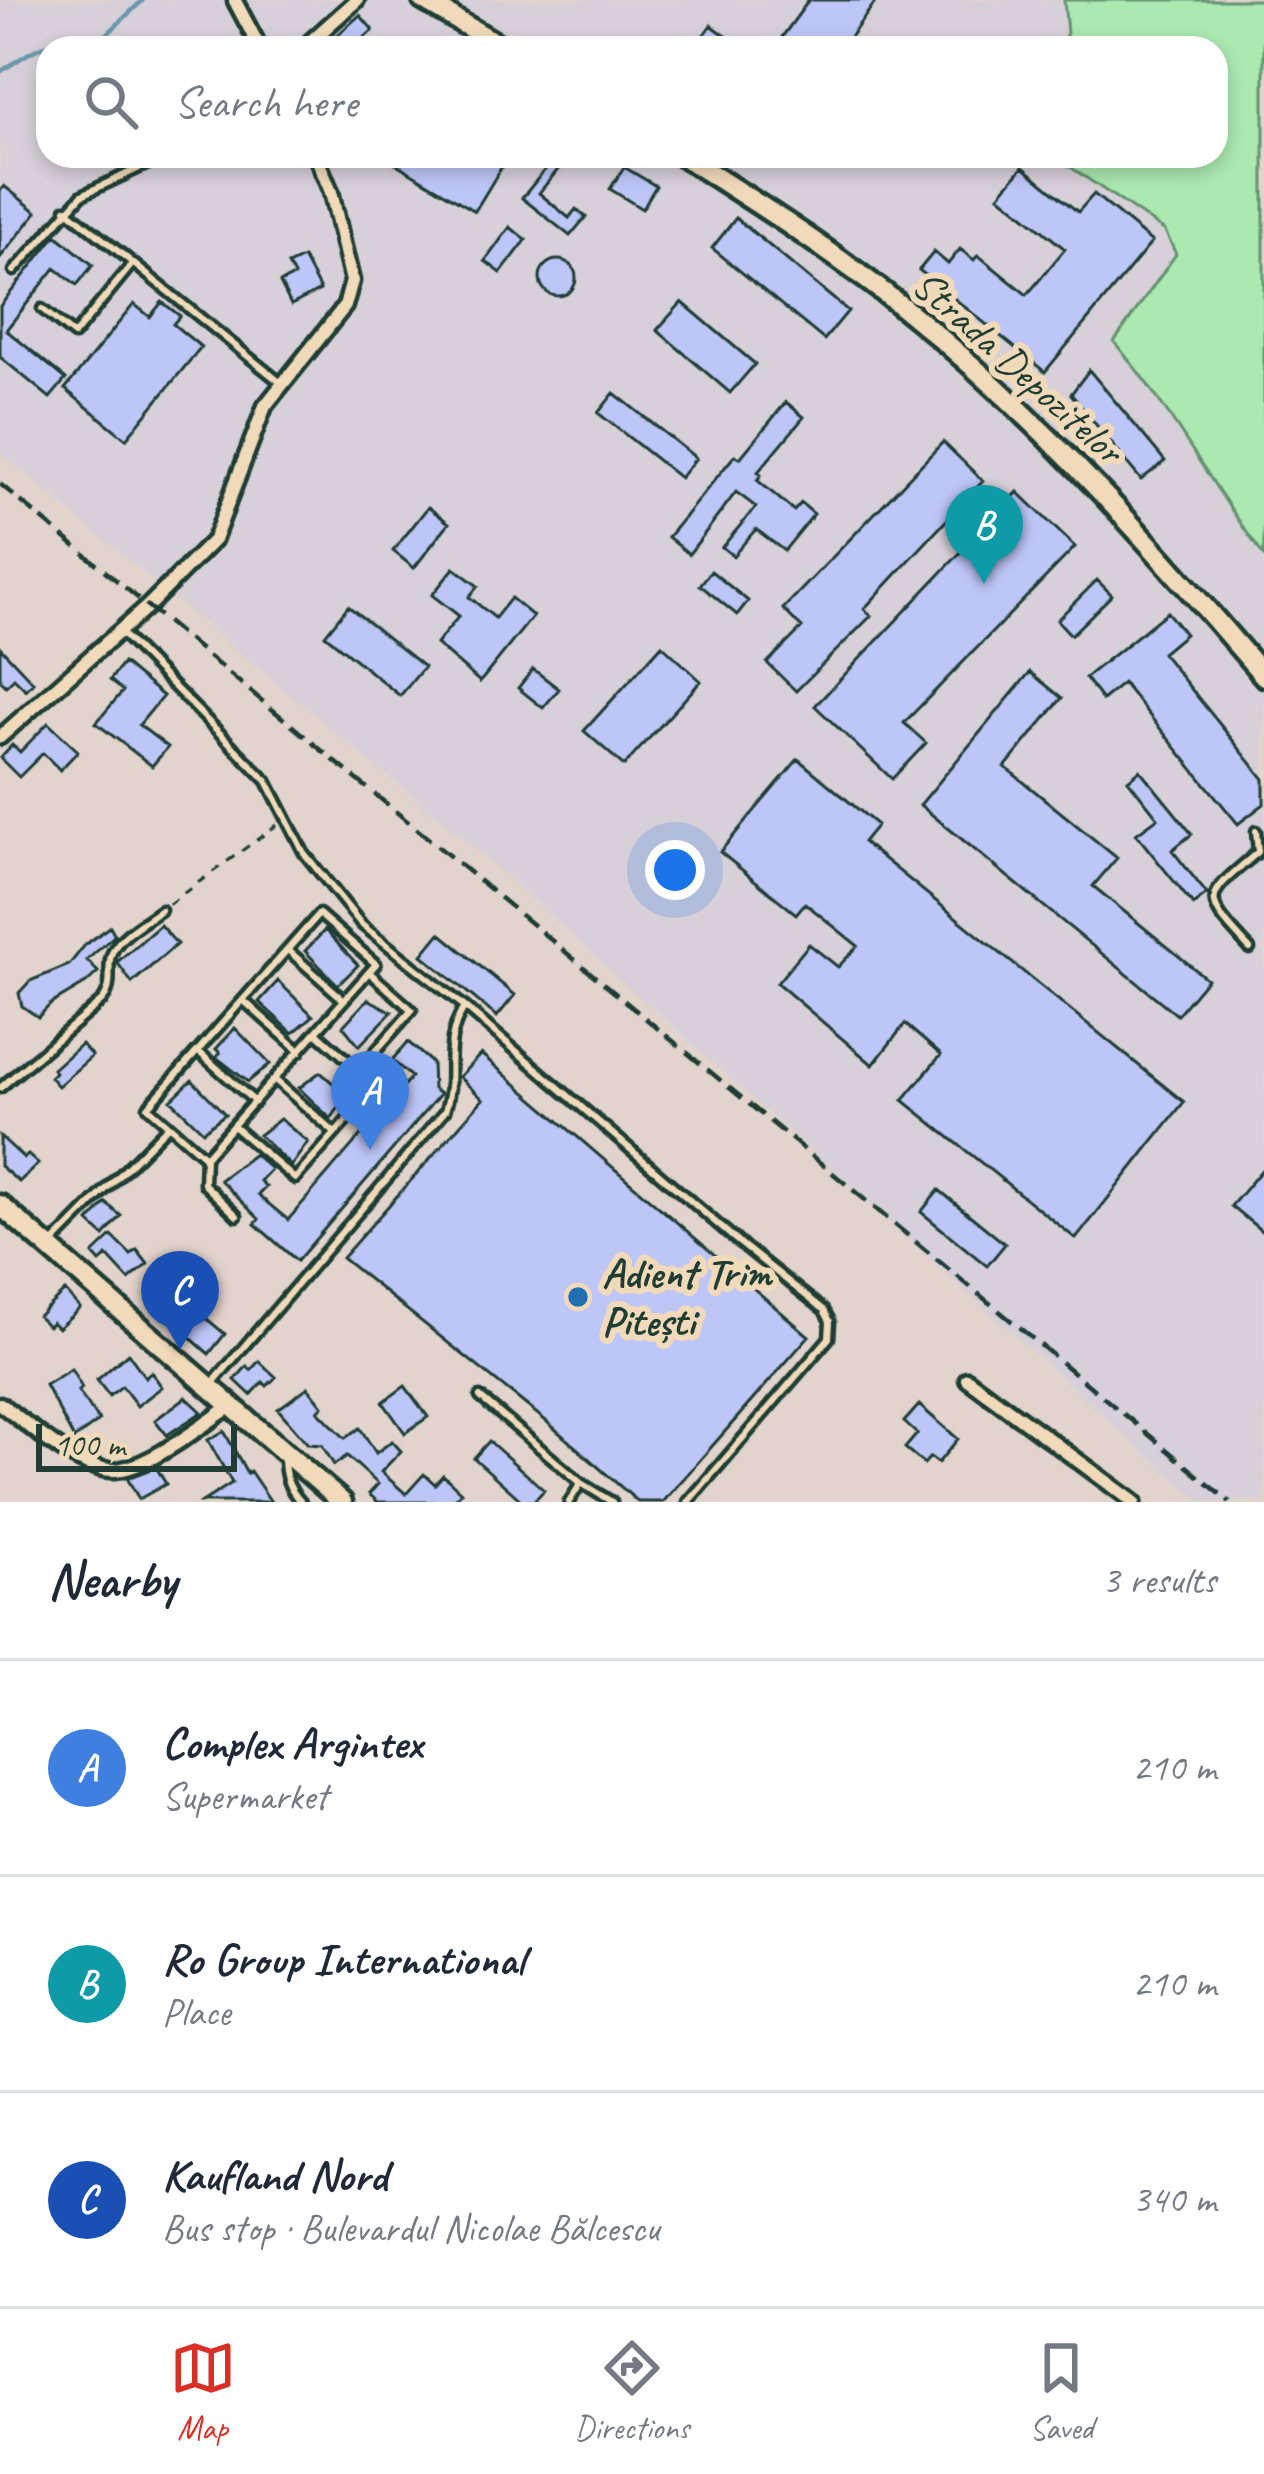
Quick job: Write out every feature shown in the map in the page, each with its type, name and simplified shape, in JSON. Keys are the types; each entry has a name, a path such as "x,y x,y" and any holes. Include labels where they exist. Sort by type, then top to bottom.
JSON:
{"main road":[{"path":"423,0 484,36"},
{"name":"Strada Depozitelor","path":"701,168 854,271 977,370 1096,484 1264,676"},
{"path":"0,1205 342,1502"}],"street":[{"path":"316,36 357,0"},
{"path":"235,1 254,36"},
{"path":"0,737 148,606 214,540 265,406 325,335 350,294 346,253 321,168"},
{"path":"967,1379 1134,1502"},
{"path":"0,1405 83,1463 115,1470 154,1456 231,1406"}],"lane":[{"path":"14,271 82,195 139,168"},
{"path":"66,209 284,386"},
{"path":"42,309 74,335 133,263"},
{"path":"117,630 267,782 318,874 362,925 824,1310 830,1322 829,1337 688,1502"},
{"path":"1250,949 1216,912 1213,900 1215,889 1258,852 1256,831"},
{"path":"0,1088 103,1000 111,987 111,954 120,941 161,910"},
{"path":"206,1157 148,1107 319,914 376,964 206,1157 203,1184 237,1216"},
{"path":"287,950 344,1000"},
{"path":"358,1070 412,1010 369,972"},
{"path":"243,1000 300,1051"},
{"path":"210,1386 445,1111 451,1094 447,1056 453,1025 464,1006"},
{"path":"233,1126 295,1179 377,1086 316,1032"},
{"path":"197,1051 255,1102"},
{"path":"274,1079 335,1133"},
{"path":"49,1248 169,1125"},
{"path":"480,1396 581,1483 612,1502"},
{"path":"284,1454 291,1491 302,1502"},
{"path":"569,1502 581,1483"}],"path":[{"path":"161,910 288,817"}],"shaded area":[{"path":"0,0 1064,0 1066,36 36,36 36,168 1072,168 1165,231 1177,254 1114,342 1166,407 1264,556 1264,1502 1203,1502 1159,1466 486,858 0,453"}],"green space":[{"path":"1064,0 1264,0 1264,556 1114,342 1176,254 1165,231 1072,168 1228,168 1228,36 1067,33"}],"building":[{"path":"809,0 877,0 851,36 783,36"},
{"path":"360,15 373,30 366,36 336,36"},
{"path":"711,25 726,36 703,36"},
{"path":"403,168 501,168 475,211"},
{"path":"546,168 559,168 539,193 569,218 576,209 586,217 570,236 522,198"},
{"path":"623,168 656,186 642,209 610,189"},
{"path":"1024,168 1078,212 1094,194 1152,242 1045,372 919,270 934,252 948,264 960,249 974,260 978,255 1027,295 1065,249 999,195"},
{"path":"4,186 37,212 0,258 0,191"},
{"path":"736,218 848,311 824,340 712,248"},
{"path":"510,227 526,240 501,273 485,261"},
{"path":"56,235 93,265 77,285 55,268 6,330 66,379 50,398 0,357 0,306"},
{"path":"303,258 320,290 291,305 280,283 294,276 288,265"},
{"path":"558,260 571,265 576,278 571,291 558,296 545,291 540,278 545,265"},
{"path":"162,302 180,316 173,324 201,347 126,439 65,389 134,304 150,317"},
{"path":"682,302 755,364 730,393 657,330"},
{"path":"1089,370 1165,461 1141,480 1071,394"},
{"path":"614,393 696,458 680,478 598,413"},
{"path":"786,402 804,417 758,472 757,480 794,511 801,503 814,514 784,551 756,529 733,556 722,547 756,507 736,492 689,554 668,537"},
{"path":"943,442 983,481 864,609 871,616 796,691 767,663 802,628 783,609"},
{"path":"1018,492 1075,547 904,723 926,743 892,779 815,706"},
{"path":"428,507 449,523 414,568 393,551"},
{"path":"454,568 478,586 469,597 495,618 511,598 533,616 480,682 436,644 459,616 432,595"},
{"path":"711,571 748,601 737,615 700,585"},
{"path":"1097,580 1112,595 1071,635 1057,620"},
{"path":"348,606 424,667 400,696 325,635"},
{"path":"1167,612 1185,634 1162,653 1264,779 1264,804 1238,824 1123,683 1102,700 1085,678"},
{"path":"662,645 701,681 624,766 584,731"},
{"path":"0,647 33,682 26,690 14,678 6,686 0,680"},
{"path":"123,663 163,696 139,725 168,747 152,766 96,723 123,691 110,680"},
{"path":"533,669 559,689 543,708 518,688"},
{"path":"1030,672 1062,698 1005,767 1117,858 1093,886 1207,979 1177,1015 920,805"},
{"path":"48,723 78,751 60,770 43,753 19,777 0,758 12,745 20,752"},
{"path":"798,759 877,825 863,842 1184,1102 1076,1239 903,1100 941,1055 905,1024 873,1065 777,983 809,944 838,967 858,946 805,903 796,914 720,852"},
{"path":"1140,770 1192,834 1172,850 1207,894 1193,905 1136,834 1158,818 1128,780"},
{"path":"160,925 177,944 132,983 117,962"},
{"path":"110,926 115,935 87,960 98,972 86,983 38,1017 22,1006 19,993 30,981 69,965"},
{"path":"325,930 358,965 338,985 305,951"},
{"path":"440,933 515,995 497,1017 422,955"},
{"path":"278,981 313,1016 293,1033 259,1002"},
{"path":"368,999 392,1012 359,1046 343,1026"},
{"path":"235,1028 270,1064 248,1082 216,1057 220,1053 216,1049"},
{"path":"408,1042 432,1063 433,1089 440,1094 297,1261 255,1224 259,1219 220,1180 254,1154 271,1169 260,1181 266,1187 258,1195 288,1220 411,1077 392,1060"},
{"path":"81,1044 92,1056 58,1086 50,1077 53,1069"},
{"name":"Adient Trim Pitești","path":"481,1054 809,1336 663,1502 638,1502 546,1421 342,1258 483,1099 459,1077"},
{"path":"320,1072 347,1095 331,1119 299,1088"},
{"path":"192,1080 225,1114 203,1131 171,1100"},
{"path":"280,1119 308,1142 291,1166 259,1135"},
{"path":"0,1136 38,1164 19,1182 0,1166"},
{"path":"1264,1167 1264,1233 1231,1206"},
{"path":"939,1190 1005,1244 987,1266 921,1212"},
{"path":"106,1203 121,1216 104,1236 89,1222"},
{"path":"112,1236 131,1255 137,1250 148,1264 129,1280 107,1256 100,1262 93,1254"},
{"path":"65,1291 80,1308 58,1328 52,1322 48,1326 38,1316"},
{"path":"177,1294 225,1334 209,1354 162,1313"},
{"path":"128,1353 145,1377 151,1372 162,1387 137,1406 122,1386 109,1396 97,1380"},
{"path":"259,1361 276,1377 251,1395 235,1380"},
{"path":"71,1369 82,1388 78,1391 99,1421 74,1439 45,1385"},
{"path":"405,1386 428,1417 405,1433 383,1402"},
{"path":"308,1387 323,1406 318,1411 345,1438 360,1428 376,1453 392,1441 401,1451 381,1472 406,1494 424,1474 435,1484 443,1475 461,1492 451,1502 378,1502 369,1494 378,1484 347,1456 334,1465 322,1445 308,1444 278,1409"},
{"path":"186,1397 202,1412 167,1435 155,1420"},
{"path":"919,1405 958,1439 938,1463 930,1457 924,1464 905,1448 917,1434 904,1422"},
{"path":"224,1431 247,1473 271,1502 202,1502 232,1483 208,1440"},
{"path":"489,1441 544,1490 533,1502 523,1502 474,1458"},
{"path":"156,1467 166,1484 139,1499 127,1478"}],"waterway":[{"path":"105,36 143,0"},
{"path":"0,72 36,50"}],"railway":[{"path":"0,484 1230,1502"}],"place":[{"name":"Ro Group International","path":"984,584"},
{"name":"Complex Argintex","path":"370,1150"},
{"name":"Adient Trim Pitești","path":"578,1297"},
{"name":"Kaufland Nord","path":"180,1350"}]}
